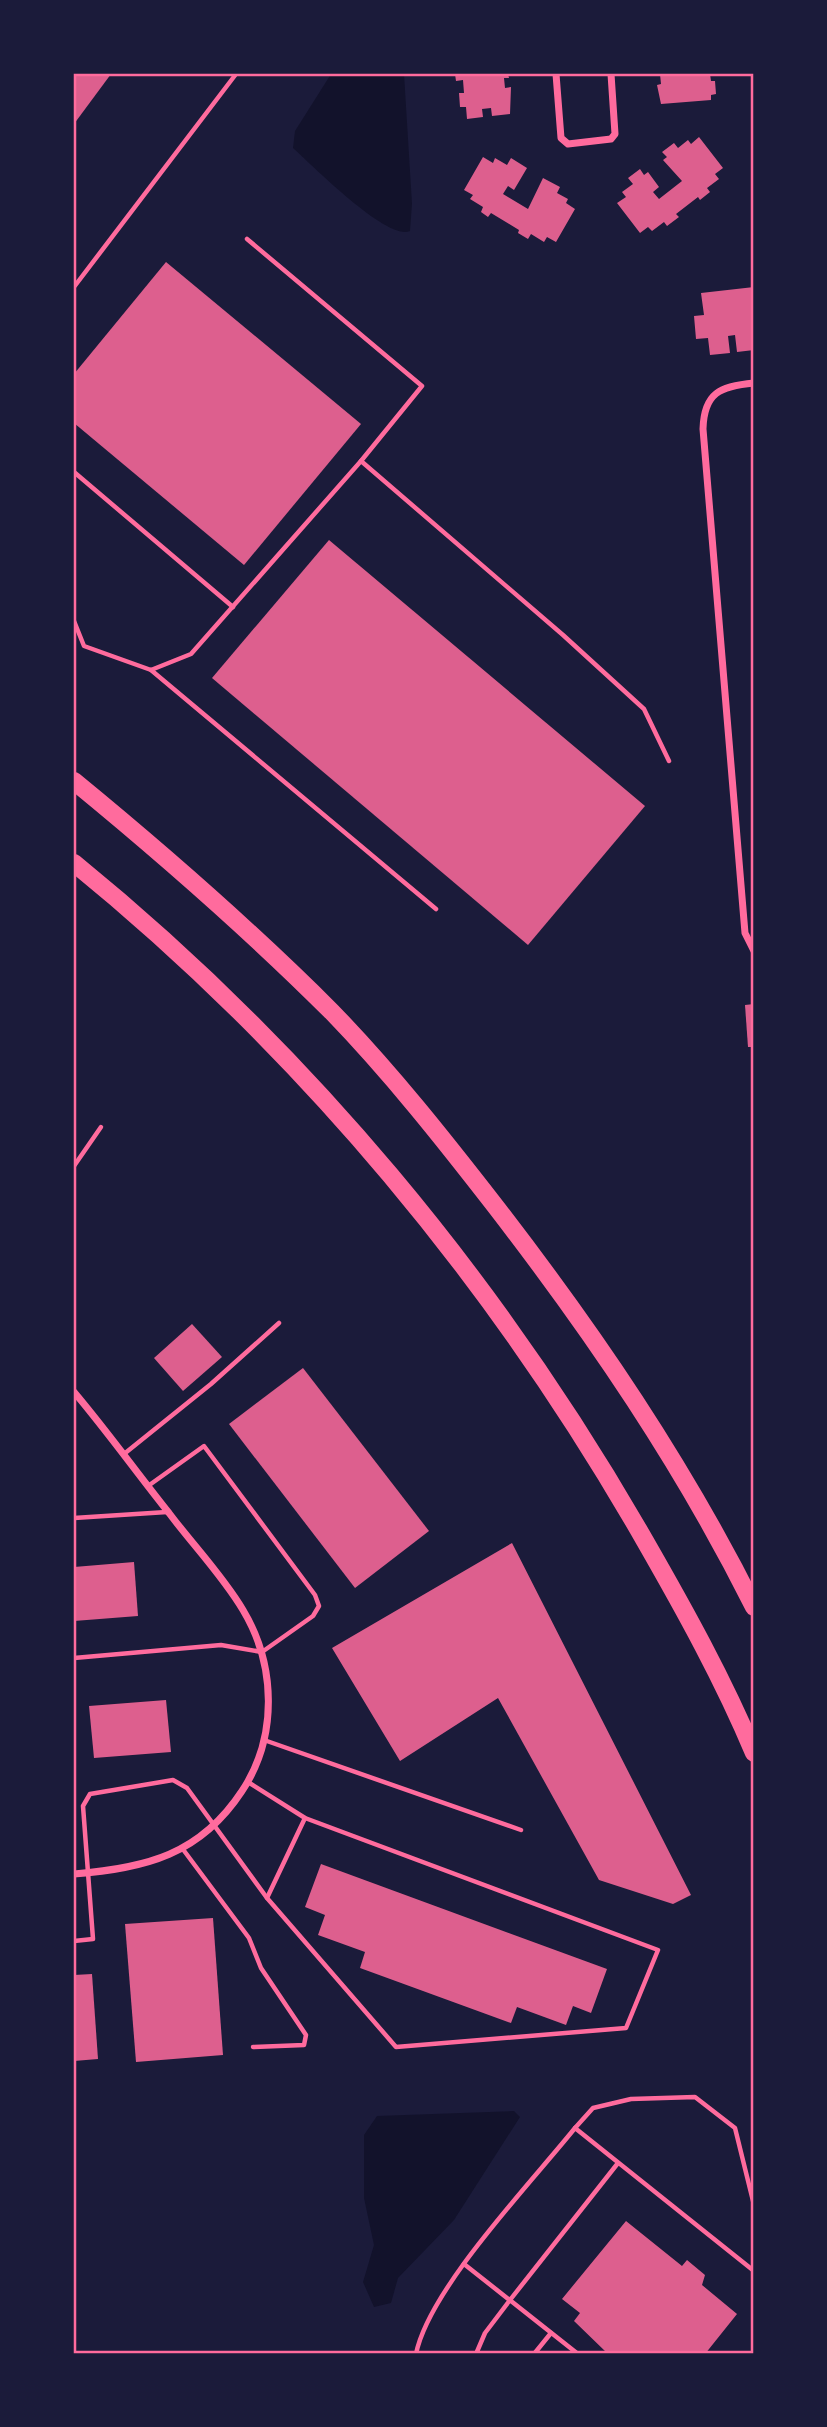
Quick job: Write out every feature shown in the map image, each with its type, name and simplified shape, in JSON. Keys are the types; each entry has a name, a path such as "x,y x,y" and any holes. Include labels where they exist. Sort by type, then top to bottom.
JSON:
{"highway":[{"path":"74,781 234,917 334,1014 429,1120 578,1313 673,1459 754,1607"},
{"path":"74,863 188,961 280,1051 449,1246 524,1347 616,1490 688,1616 754,1753"}],"street":[{"path":"556,74 560,135 568,144 611,139 615,134 611,74"},
{"path":"754,383 720,389 709,400 704,422 745,933 754,951"},
{"path":"74,1392 240,1605 262,1652 266,1670 268,1713 264,1740 248,1782 231,1807 214,1825 183,1848 141,1866 74,1874"}],"lane":[{"path":"74,287 236,74"},
{"path":"151,670 191,654 361,461 422,386 247,239"},
{"path":"361,461 563,635 644,709 669,761"},
{"path":"74,472 233,607"},
{"path":"74,621 84,646 151,670 436,909"},
{"path":"74,1166 101,1127"},
{"path":"123,1454 211,1384 279,1323"},
{"path":"74,1658 221,1645 262,1652 313,1616 319,1606 315,1595 204,1446 148,1486"},
{"path":"74,1518 167,1511"},
{"path":"264,1740 521,1830"},
{"path":"74,1941 93,1939 83,1806 90,1794 173,1780 187,1788 267,1898 396,2047 626,2028 657,1950 305,1818 248,1782"},
{"path":"267,1898 305,1818"},
{"path":"183,1848 250,1938 261,1968 306,2035 304,2045 253,2046"},
{"path":"416,2354 420,2332 464,2264 593,2108 631,2099 695,2097 736,2129 754,2205"},
{"path":"575,2128 754,2271"},
{"path":"476,2354 485,2333 618,2163"},
{"path":"464,2264 578,2354"},
{"path":"534,2354 551,2333"}],"shaded area":[{"path":"331,74 404,74 412,204 410,231 399,231 368,214 293,148 295,131"},
{"path":"514,2111 520,2117 454,2220 398,2278 391,2303 374,2307 363,2282 374,2245 364,2198 364,2135 377,2116"}],"building":[{"path":"74,74 111,74 74,124"},
{"path":"455,74 508,74 509,78 504,78 505,88 511,87 510,114 492,116 491,108 482,109 483,117 467,119 466,107 460,107 459,93 464,93 463,80 456,81"},
{"path":"660,74 710,74 711,81 715,81 716,94 711,95 711,100 661,104 657,85 661,84"},
{"path":"699,137 723,168 715,174 719,179 707,188 710,192 700,200 698,197 676,214 679,217 667,226 664,222 652,231 648,227 640,233 617,203 626,197 622,192 633,184 628,178 640,169 644,175 648,172 659,187 653,192 659,199 682,181 663,160 667,157 662,152 674,143 678,148 688,140 691,144"},
{"path":"483,157 493,163 495,158 507,165 511,158 527,168 514,190 508,186 503,194 528,209 543,178 560,187 557,193 568,199 566,203 575,209 556,242 547,237 544,242 531,234 528,239 518,233 519,230 491,213 488,217 481,212 483,207 470,199 473,195 464,190"},
{"path":"166,262 361,424 244,565 74,423 74,374"},
{"path":"754,287 754,350 737,352 735,335 728,336 730,353 710,355 708,338 696,339 694,316 704,315 701,293"},
{"path":"329,540 645,806 528,945 212,678"},
{"path":"754,1004 754,1047 748,1047 745,1005"},
{"path":"192,1324 222,1357 183,1391 154,1358"},
{"path":"303,1368 429,1531 355,1588 229,1424"},
{"path":"512,1543 691,1895 673,1904 599,1880 498,1698 400,1761 332,1648"},
{"path":"134,1562 138,1616 74,1621 74,1567"},
{"path":"166,1700 171,1752 94,1758 89,1706"},
{"path":"321,1864 607,1969 591,2013 573,2006 566,2025 517,2007 511,2023 360,1968 365,1952 318,1935 325,1915 305,1907"},
{"path":"213,1918 223,2055 136,2062 125,1924"},
{"path":"92,1974 98,2059 74,2061 74,1975"},
{"path":"626,2221 682,2266 687,2260 705,2275 702,2285 737,2314 705,2354 605,2354 574,2321 580,2313 562,2299"}]}
